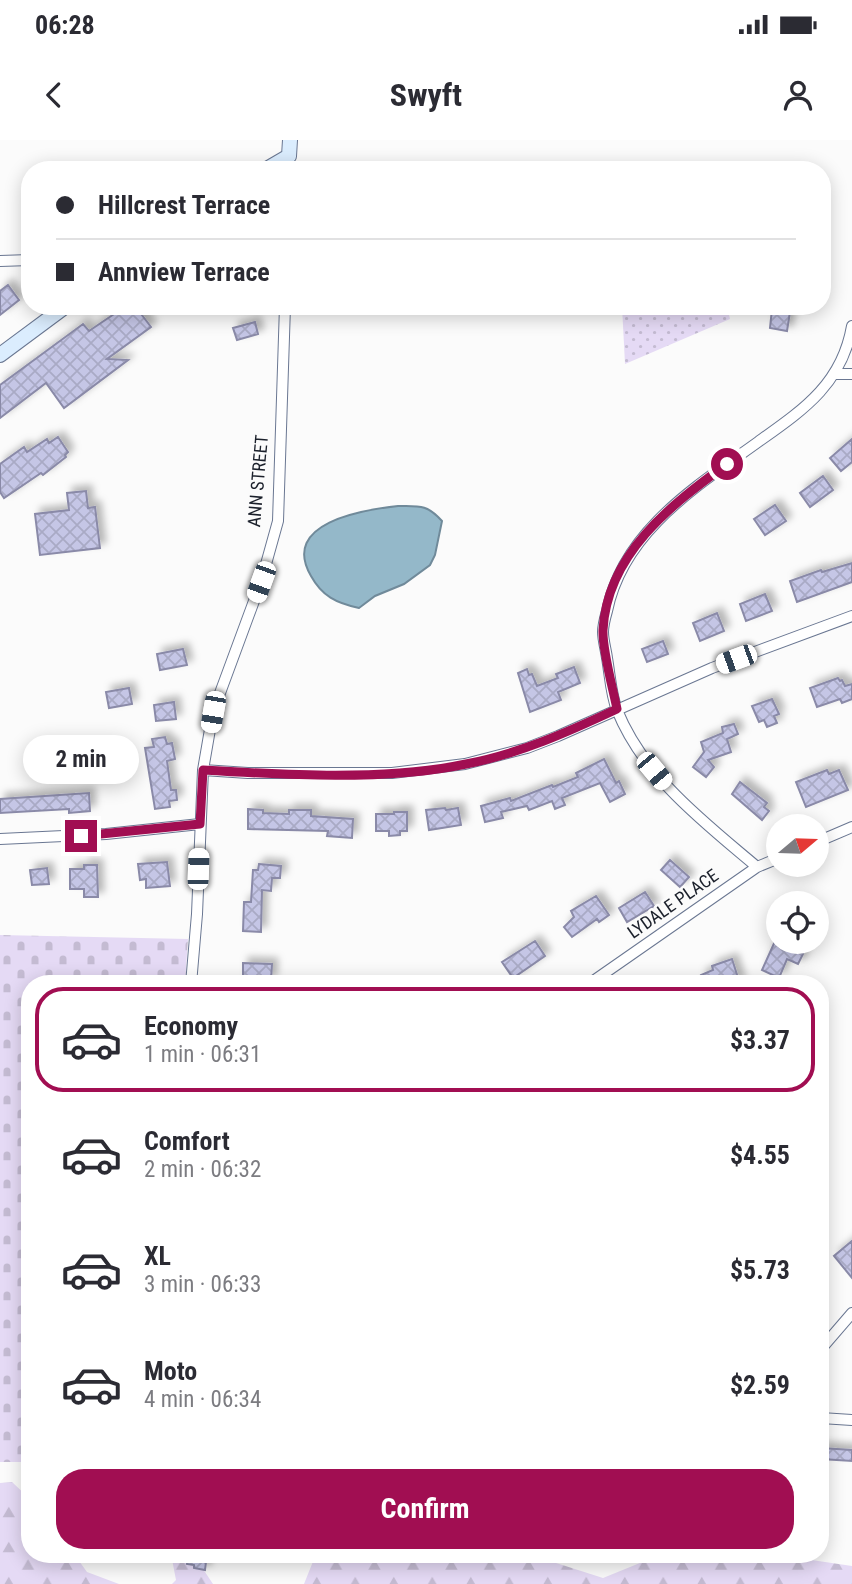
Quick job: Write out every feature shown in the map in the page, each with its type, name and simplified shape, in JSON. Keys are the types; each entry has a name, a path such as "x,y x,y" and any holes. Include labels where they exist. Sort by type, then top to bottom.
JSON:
{"main road":[{"path":"289,161 290,140"},
{"path":"0,355 54,315"}],"street":[{"path":"0,261 21,260"},
{"name":"ANN STREET","path":"192,975 203,770 213,712 261,582 278,521 285,315"},
{"path":"757,867 681,802 641,755 617,709 603,631 611,590 631,550 672,508 707,479 808,406 835,374 849,343 852,326"},
{"path":"835,374 852,374"},
{"path":"203,770 338,774 429,770 465,765 527,748 712,668 852,616"},
{"path":"0,839 106,834 200,824"},
{"path":"830,836 852,827"},
{"name":"LYDALE PLACE","path":"602,975 766,863"},
{"path":"829,1340 852,1313"},
{"path":"829,1419 852,1420"}],"green space":[{"path":"622,315 729,315 730,319 625,364"},
{"path":"0,935 188,939 186,975 21,975 21,1462 0,1462"},
{"path":"12,1482 21,1490 21,1563 80,1563 87,1572 119,1584 0,1584 0,1483"},
{"path":"173,1563 199,1563 213,1584 172,1584 176,1580"},
{"path":"312,1563 556,1563 603,1578 640,1563 829,1563 852,1566 852,1584 304,1584"}],"water":[{"path":"398,506 422,507 432,511 442,521 435,555 430,565 404,584 375,596 359,608 343,604 325,594 315,583 304,558 306,543 315,532 346,516"}],"building":[{"path":"8,285 19,300 0,315 0,291"},
{"path":"113,315 142,315 151,327 107,359 128,360 64,408 46,383 0,418 0,385 83,324 89,331"},
{"path":"771,315 790,315 787,331 770,328"},
{"path":"255,322 258,334 237,340 233,328"},
{"path":"58,437 68,452 66,457 43,475 41,473 4,498 0,492 0,464 24,447 27,452 47,439 49,443"},
{"path":"852,439 852,462 841,471 830,458"},
{"path":"823,476 833,490 810,507 800,493"},
{"path":"86,491 88,508 95,507 100,548 40,555 35,514 69,510 67,493"},
{"path":"775,505 786,521 765,535 754,519"},
{"path":"852,563 852,582 797,602 790,581"},
{"path":"765,594 772,611 746,621 740,604"},
{"path":"717,613 724,631 700,641 693,623"},
{"path":"663,641 668,654 647,662 642,649"},
{"path":"183,649 187,665 160,670 157,654"},
{"path":"574,667 580,683 558,692 561,700 530,712 518,673 527,669 537,686 558,678 556,674"},
{"path":"838,678 845,686 852,684 852,699 842,703 840,699 817,707 810,688"},
{"path":"129,688 132,704 109,708 106,692"},
{"path":"772,699 779,714 774,716 777,723 767,727 764,720 759,722 752,706"},
{"path":"174,702 176,719 156,721 154,705"},
{"path":"734,724 738,734 727,739 731,752 708,760 714,767 706,777 693,767 704,752 701,742 723,733 722,727"},
{"path":"165,737 167,744 172,743 175,759 167,761 171,790 176,790 177,800 169,801 170,807 155,809 145,748 154,747 152,739"},
{"path":"604,759 625,794 610,802 600,783 562,798 565,805 555,809 552,801 529,810 527,806 501,812 503,818 485,822 481,806 510,798 511,801 552,785 553,787 578,777 576,773"},
{"path":"827,770 829,774 839,770 848,790 806,807 796,782"},
{"path":"740,782 767,803 764,807 769,811 762,820 732,794"},
{"path":"89,793 90,811 69,813 69,809 0,813 0,799"},
{"path":"458,808 461,825 429,830 426,810"},
{"path":"248,809 263,810 263,813 289,814 289,810 311,810 311,816 353,819 352,838 327,836 328,831 248,829"},
{"path":"407,812 407,831 389,836 389,831 376,831 376,814"},
{"path":"670,860 689,877 680,887 661,870"},
{"path":"167,862 170,886 146,888 146,879 140,880 138,864"},
{"path":"259,864 281,866 280,878 272,878 271,891 262,890 261,932 243,931 244,902 251,902 253,870 258,870"},
{"path":"84,865 97,865 98,897 84,897 84,889 70,889 70,869 84,869"},
{"path":"47,868 49,884 32,885 30,870"},
{"path":"645,892 654,906 627,922 619,908"},
{"path":"596,896 609,915 599,922 597,919 572,937 564,927 574,917 571,911"},
{"path":"535,941 545,956 517,975 511,975 502,962"},
{"path":"769,954 803,954 798,964 787,959 780,975 762,970"},
{"path":"732,959 737,975 701,975 713,970 712,966"},
{"path":"243,963 272,964 271,975 243,975"},
{"path":"852,1241 852,1278 834,1256"},
{"path":"829,1449 852,1450 852,1461 829,1460"},
{"path":"206,1563 205,1570 194,1568 194,1565 187,1564"}],"route":[{"path":"81,836 200,824 203,770 248,773 392,773 465,765 527,748 617,709 603,631 611,590 631,550 663,515 727,464"}]}
